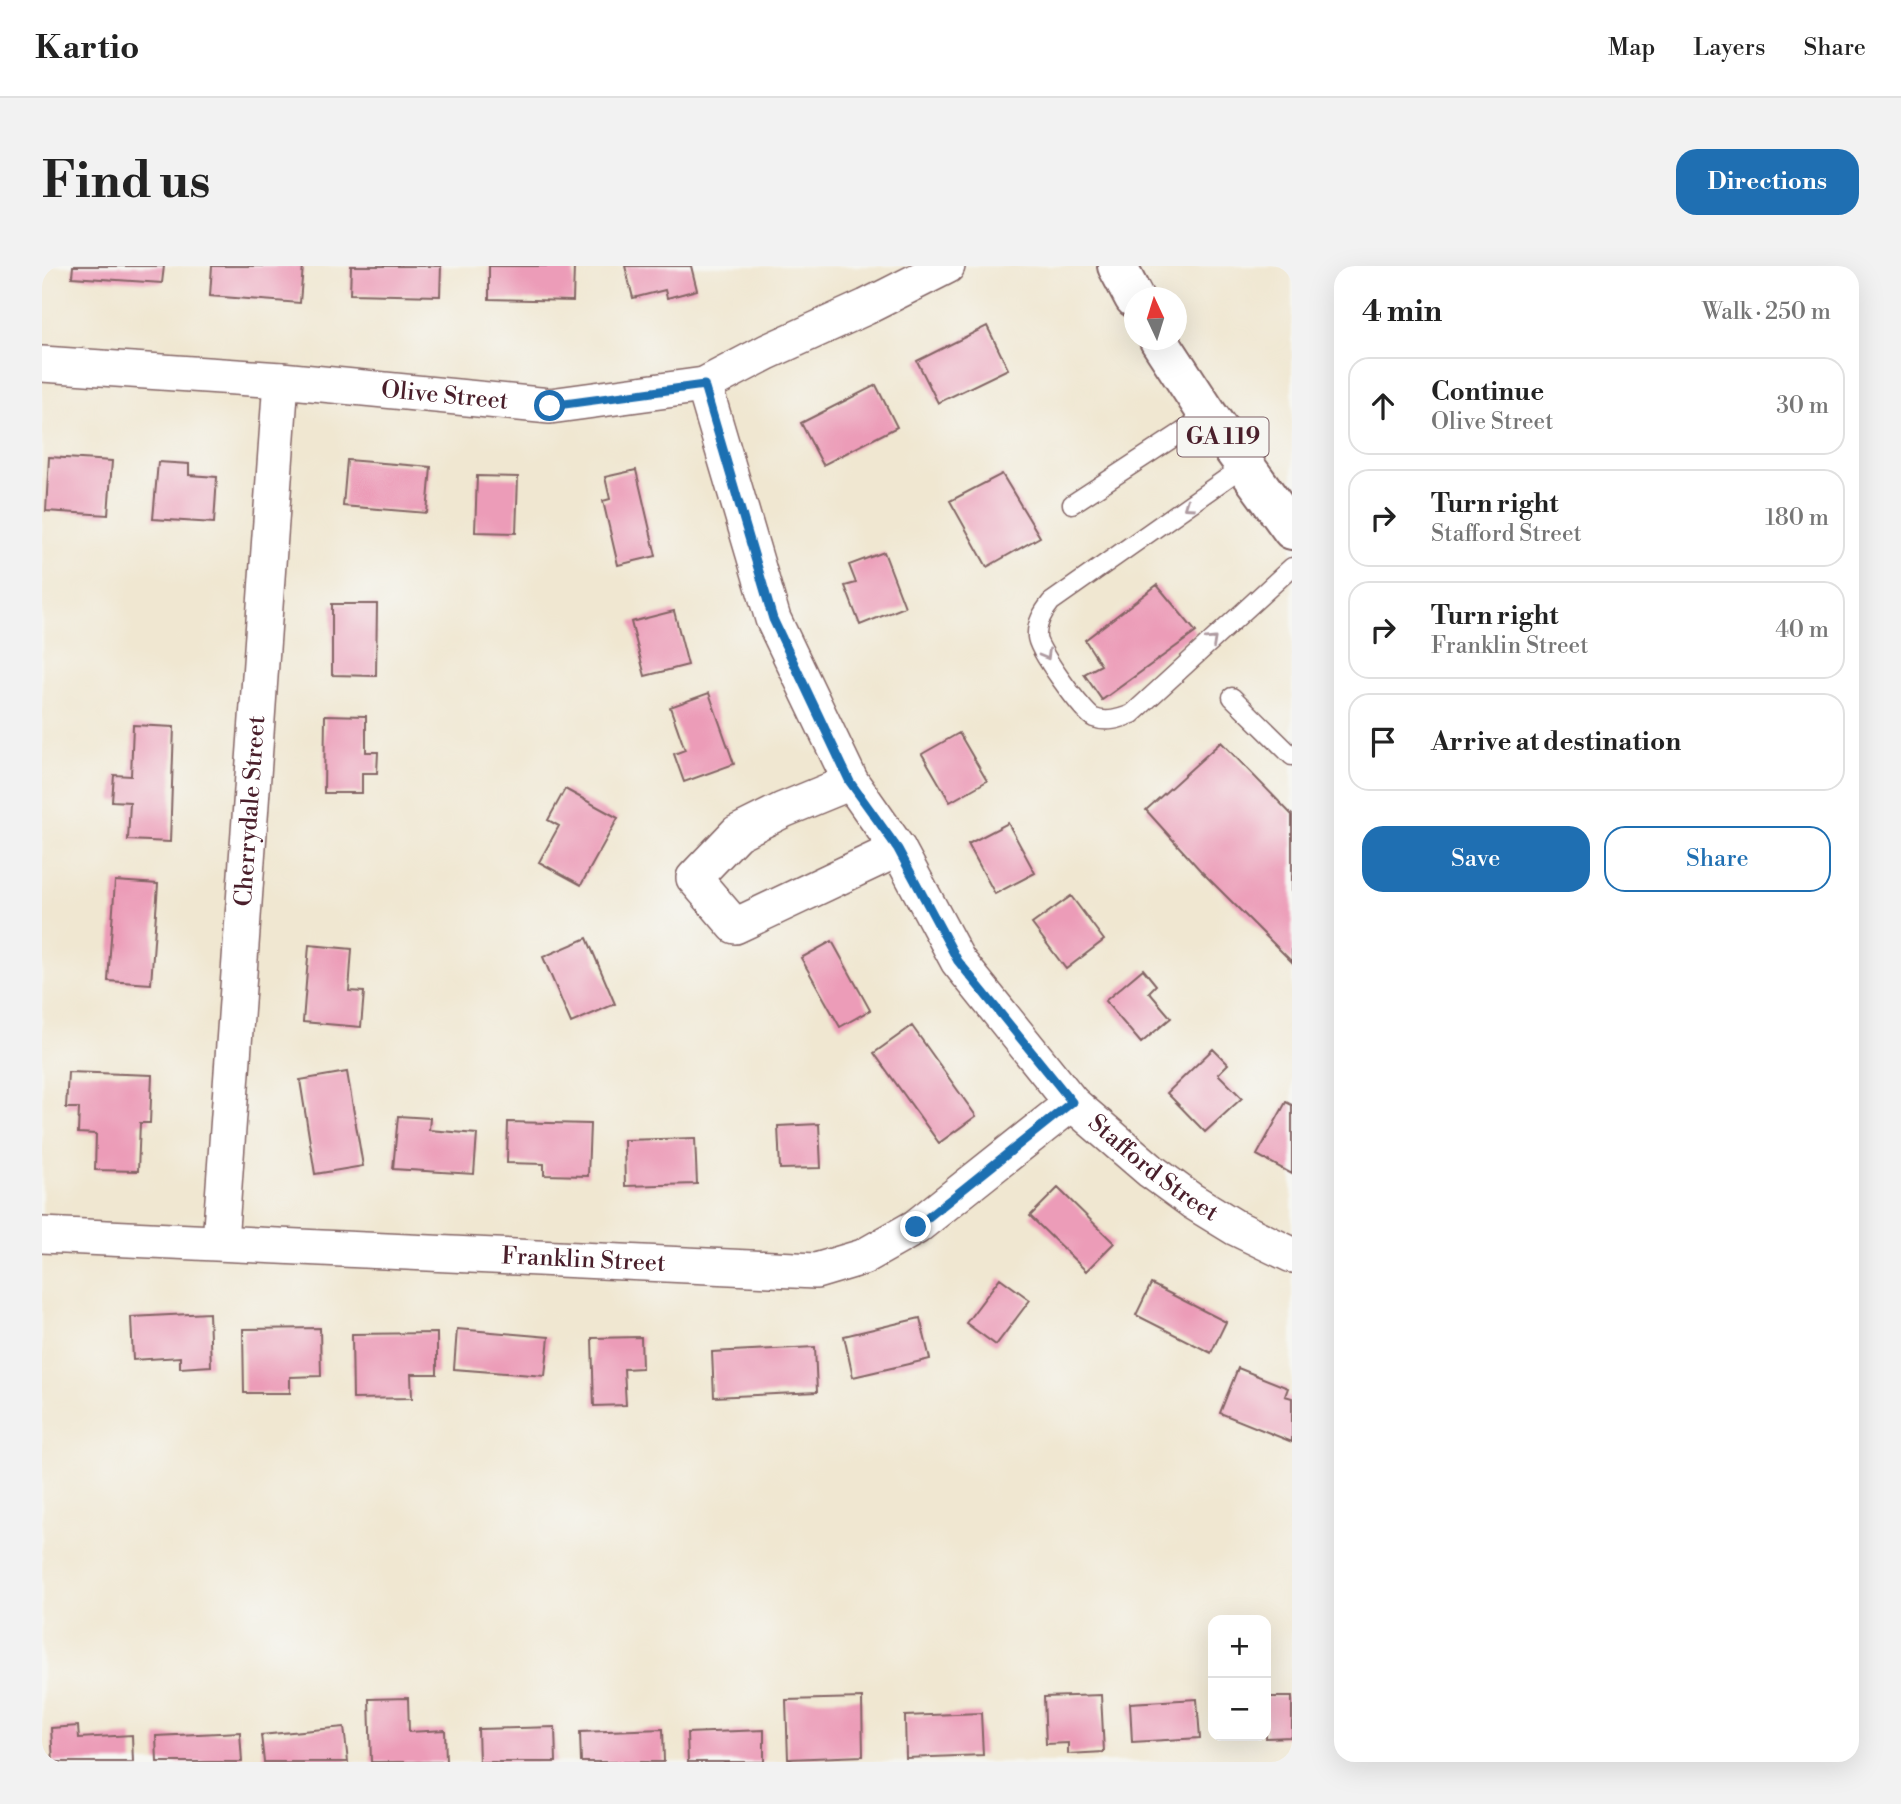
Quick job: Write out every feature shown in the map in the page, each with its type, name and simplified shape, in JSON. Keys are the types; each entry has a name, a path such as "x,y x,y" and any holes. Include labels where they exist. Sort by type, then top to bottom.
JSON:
{"main road":[{"path":"1117,266 1129,287"},
{"name":"GA 119","path":"1166,350 1208,415 1292,530"}],"street":[{"name":"Olive Street","path":"42,364 281,380 550,406 704,385 947,266"},
{"name":"Cherrydale Street","path":"220,1242 281,380"},
{"name":"Stafford Street","path":"704,385 773,619 850,782 898,849 958,961 1072,1102 1151,1171 1192,1201 1236,1228 1292,1255"},
{"path":"850,782 737,832 694,878 735,926 898,849"},
{"name":"Franklin Street","path":"42,1236 816,1270 863,1257 916,1227 1072,1102"}],"lane":[{"path":"1072,504 1208,415"},
{"path":"1244,466 1051,602 1040,617 1036,639 1057,675 1092,717 1111,721 1132,714 1292,567"},
{"path":"1233,697 1292,756"}],"building":[{"path":"73,266 164,266 162,283 72,277"},
{"path":"212,266 303,266 300,303 210,296"},
{"path":"351,266 441,266 440,296 350,294"},
{"path":"489,266 574,266 573,301 489,299"},
{"path":"625,266 691,266 697,290 667,298 665,290 633,298"},
{"path":"987,326 1008,369 938,403 917,361"},
{"path":"876,385 897,427 823,465 801,423"},
{"path":"49,457 112,461 108,515 46,511"},
{"path":"347,460 431,467 427,513 343,506"},
{"path":"158,462 189,464 189,475 217,477 214,523 153,519"},
{"path":"636,470 656,556 618,565 603,501 610,499 605,477"},
{"path":"1002,474 1040,537 987,567 950,501"},
{"path":"477,476 518,477 516,533 475,532"},
{"path":"884,552 905,607 860,625 845,586 856,583 849,565"},
{"path":"1157,585 1196,632 1102,700 1084,674 1101,665 1085,640"},
{"path":"332,604 377,604 376,676 332,675"},
{"path":"674,611 688,665 645,676 631,622"},
{"path":"709,693 734,764 684,782 674,754 685,750 670,707"},
{"path":"325,715 366,716 366,752 378,752 377,773 362,773 362,793 324,793"},
{"path":"133,725 174,727 170,842 128,840 130,802 112,801 114,775 131,776"},
{"path":"959,733 987,781 950,802 922,754"},
{"path":"1221,742 1292,815 1292,962 1200,870 1146,810"},
{"path":"565,789 618,818 581,885 539,862 559,826 548,820"},
{"path":"1008,823 1035,873 995,894 968,844"},
{"path":"115,881 158,884 151,984 108,981"},
{"path":"1071,896 1104,940 1066,969 1032,924"},
{"path":"587,938 615,1004 571,1023 543,957"},
{"path":"832,941 870,1010 840,1027 801,958"},
{"path":"309,945 352,949 349,991 364,992 361,1027 303,1022"},
{"path":"1143,969 1156,985 1149,992 1171,1018 1141,1043 1105,1001"},
{"path":"912,1026 976,1116 939,1143 874,1053"},
{"path":"1213,1049 1228,1064 1218,1074 1242,1098 1205,1132 1167,1093"},
{"path":"68,1072 152,1075 150,1123 140,1123 138,1171 95,1170 96,1134 78,1133 79,1108 66,1108"},
{"path":"347,1072 363,1166 315,1174 300,1080"},
{"path":"1286,1102 1292,1105 1292,1174 1257,1155"},
{"path":"398,1116 430,1118 429,1130 477,1134 474,1174 393,1169"},
{"path":"508,1122 590,1124 588,1176 544,1175 544,1164 507,1163"},
{"path":"819,1124 821,1168 780,1169 778,1126"},
{"path":"695,1138 697,1184 625,1186 624,1140"},
{"path":"1058,1188 1114,1243 1086,1271 1030,1216"},
{"path":"1000,1278 1030,1300 996,1345 966,1323"},
{"path":"1151,1284 1226,1322 1211,1353 1136,1315"},
{"path":"209,1313 211,1366 180,1368 180,1357 133,1360 131,1317"},
{"path":"920,1318 930,1359 853,1377 844,1336"},
{"path":"320,1328 321,1376 290,1377 290,1393 244,1393 243,1329"},
{"path":"457,1329 549,1337 545,1376 454,1369"},
{"path":"437,1333 437,1374 411,1374 412,1398 353,1399 352,1334"},
{"path":"641,1337 642,1368 624,1369 626,1405 594,1406 592,1338"},
{"path":"815,1347 817,1392 714,1397 712,1352"},
{"path":"1238,1368 1288,1388 1285,1396 1292,1398 1292,1442 1220,1413"},
{"path":"1101,1695 1104,1752 1068,1754 1068,1743 1046,1744 1044,1697"},
{"path":"1271,1697 1292,1697 1292,1737 1271,1738"},
{"path":"408,1698 409,1732 445,1730 446,1762 371,1762 369,1699"},
{"path":"862,1698 863,1756 788,1759 786,1700"},
{"path":"1197,1699 1200,1738 1132,1742 1130,1703"},
{"path":"981,1713 983,1755 906,1758 905,1716"},
{"path":"78,1726 79,1738 132,1735 133,1762 53,1762 51,1728"},
{"path":"344,1727 348,1762 264,1762 261,1735"},
{"path":"555,1727 556,1762 479,1762 478,1729"},
{"path":"663,1729 664,1762 581,1762 580,1732"},
{"path":"764,1730 764,1762 688,1762 687,1733"},
{"path":"240,1732 242,1762 157,1762 156,1736"}],"route":[{"path":"550,406 704,385 773,619 850,782 898,849 958,961 1072,1102 916,1227"}]}
